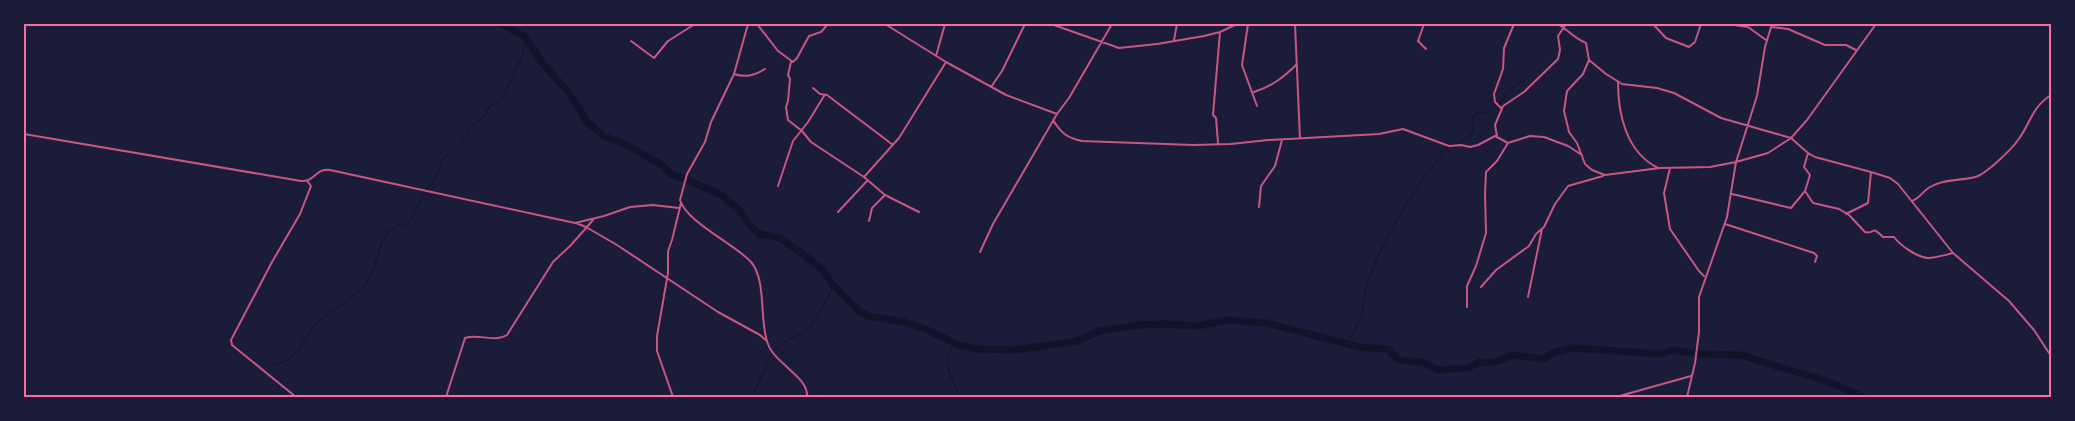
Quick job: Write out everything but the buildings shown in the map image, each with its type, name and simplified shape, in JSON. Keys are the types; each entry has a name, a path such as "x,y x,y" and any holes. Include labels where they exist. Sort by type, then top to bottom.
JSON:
{"street":[{"path":"631,42 654,58 668,41 695,24"},
{"path":"673,397 657,351 658,320 667,278 668,251 681,204 680,196 687,174 705,142 711,122 734,74 748,24"},
{"path":"757,24 778,51 790,62"},
{"path":"790,62 795,61 809,36 821,32 828,24"},
{"path":"885,24 946,62 991,87 1025,104 1057,114"},
{"path":"936,56 945,24"},
{"path":"991,87 1002,70 1025,24"},
{"path":"1051,24 1119,48 1220,32 1237,24"},
{"path":"980,252 993,224 1112,24"},
{"path":"1174,40 1177,24"},
{"path":"1248,24 1241,61 1257,106"},
{"path":"1295,24 1300,140"},
{"path":"1424,24 1418,41 1426,49"},
{"path":"1502,109 1495,102 1494,94 1503,69 1504,48 1514,24"},
{"path":"1558,24 1577,39 1586,43 1589,60 1618,82 1631,86 1666,90 1682,96 1716,116 1791,138 1808,153 1894,181 1953,253 2010,301 2034,330 2051,356"},
{"path":"1508,143 1498,136 1495,126 1502,109 1524,92 1558,58 1560,50 1558,36 1566,24"},
{"path":"1652,24 1666,38 1689,47 1695,42 1701,24"},
{"path":"1728,24 1748,27 1766,40"},
{"path":"1767,24 1771,27 1788,29 1825,45 1846,45 1856,50"},
{"path":"1481,287 1496,270 1525,249 1542,229 1555,204 1568,186 1605,175 1660,168 1710,167 1736,162 1773,151 1791,138 1807,120 1876,24"},
{"path":"1687,397 1699,332 1699,297 1725,224 1736,162 1757,96 1766,40 1771,27"},
{"path":"1218,144 1214,105 1220,32"},
{"path":"1589,60 1583,74 1568,89 1564,101 1567,129 1577,143 1586,164 1592,170 1605,175"},
{"path":"790,62 786,110 788,120 802,131 811,142 864,177 885,195 919,212"},
{"path":"864,177 893,145 910,122 946,62"},
{"path":"1253,92 1269,87 1282,79 1297,64"},
{"path":"734,74 741,76 754,75 765,69"},
{"path":"1618,82 1618,108 1624,128 1640,153 1653,165 1660,168"},
{"path":"813,88 824,96 828,95 893,145"},
{"path":"1912,201 1919,198 1929,187 1976,177 1984,172 2018,140 2037,106 2051,95"},
{"path":"778,186 793,141 802,131 824,96"},
{"path":"1054,120 1064,134 1082,141 1218,144 1379,134 1406,129 1417,136 1449,146 1461,145 1470,147 1498,136"},
{"path":"24,134 310,183 311,186 300,214 231,338 232,345 296,397"},
{"path":"1467,307 1467,286 1476,266 1486,233 1486,172 1497,161 1508,143 1530,136 1544,137 1568,146 1582,155"},
{"path":"1259,206 1261,186 1276,166 1282,140"},
{"path":"1731,194 1791,208 1805,191 1810,175 1804,167 1808,153"},
{"path":"1670,168 1664,193 1670,229 1699,271 1705,276"},
{"path":"306,181 320,170 330,170 575,223 586,227 718,312 760,335 778,359 805,385 807,397"},
{"path":"1846,214 1868,203 1871,172"},
{"path":"838,212 867,181"},
{"path":"1805,191 1813,203 1839,209 1865,232 1878,231 1883,237 1894,236 1903,247 1922,256 1929,258 1953,253"},
{"path":"869,221 872,208 885,195"},
{"path":"681,204 696,219 753,265 760,290 766,341"},
{"path":"575,223 630,207 653,205 679,208"},
{"path":"446,397 465,338 472,336 496,338 507,335 553,262 572,245 594,219"},
{"path":"1725,224 1814,253 1817,256 1815,262"},
{"path":"1528,297 1542,229"},
{"path":"1616,397 1692,376"}],"waterway":[{"path":"502,24 525,37 544,65 570,94 587,122 605,137 623,143 662,165 671,174 682,178"},
{"path":"274,366 289,359 299,349 314,325 363,288 373,271 382,242 387,233 397,226 405,225 412,218 426,190 438,174 443,159 460,144 468,134 470,127 484,117 489,107 500,100 505,93 523,55 525,37"},
{"path":"1348,344 1362,314 1367,283 1379,254 1399,216 1420,183 1449,146 1463,141 1471,135 1473,117 1476,113 1488,113 1493,106 1500,104 1513,87 1525,80"},
{"path":"688,180 723,196 740,211 749,225 760,234 780,238 800,252 822,269 833,285 858,310 868,316 904,322 925,329 959,345 977,349 1015,350 1078,341 1099,331 1139,325 1197,326 1229,320 1267,323 1360,347 1388,349 1398,360 1422,362 1438,370 1468,368 1479,362 1499,361 1513,355 1544,359 1553,353 1573,348 1660,354 1672,350 1694,353"},
{"path":"774,351 788,339 799,335 810,327 828,298 833,285"},
{"path":"954,343 947,365 959,397"},
{"path":"1700,354 1741,355 1829,382 1863,397"},
{"path":"752,397 771,355"}]}
